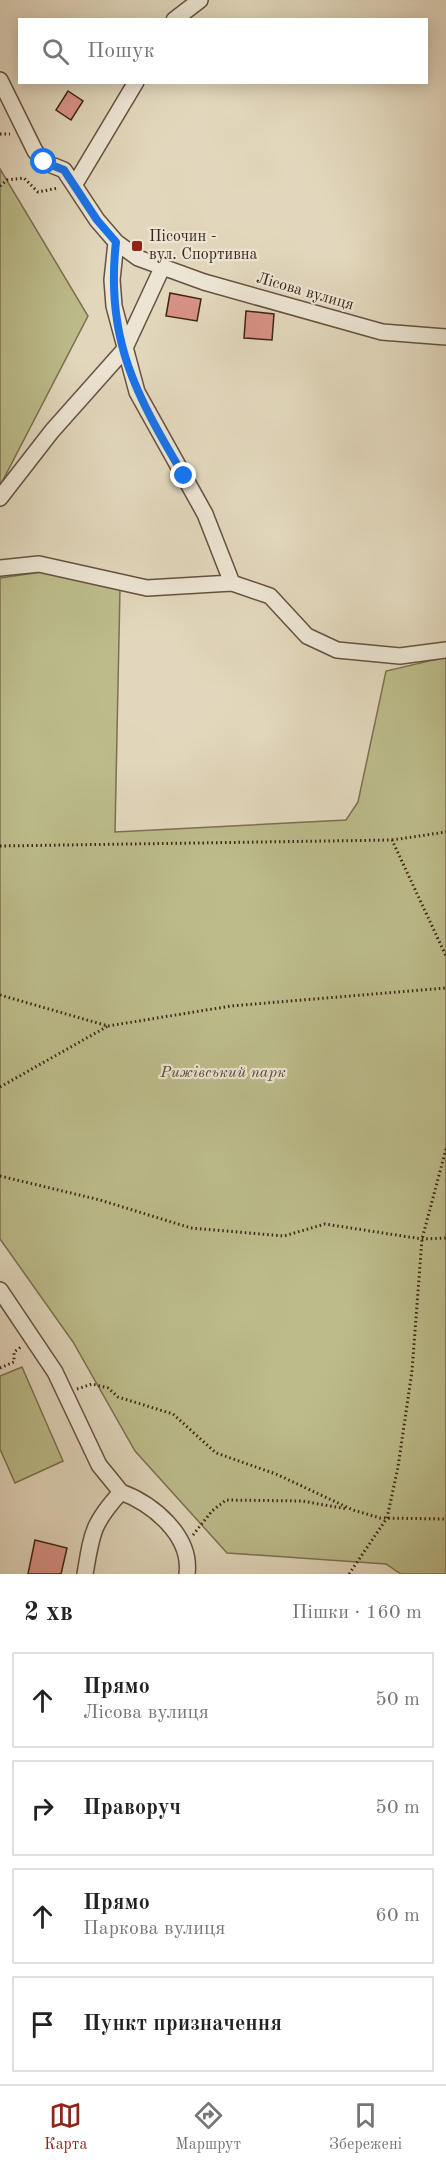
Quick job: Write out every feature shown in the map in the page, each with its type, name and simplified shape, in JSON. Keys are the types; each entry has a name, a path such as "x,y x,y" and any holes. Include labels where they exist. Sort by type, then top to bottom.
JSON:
{"street":[{"path":"177,18 200,0"},
{"name":"Лісова вулиця","path":"0,80 35,151 44,162 64,170 97,220 116,242 138,258 204,282 382,332 446,337"},
{"path":"75,184 135,84"},
{"path":"116,242 112,280 114,306 137,392 205,514 232,583"},
{"path":"0,498 52,431 124,350 163,266"},
{"path":"0,568 39,564 147,588 232,583 270,596 307,636 337,650 400,656 446,650"},
{"path":"0,1290 34,1339 64,1391 99,1464 121,1492 143,1502 181,1540 187,1574"},
{"path":"85,1574 92,1535 99,1516 121,1492"}],"path":[{"path":"0,186 7,180 24,178 39,192 75,184"},
{"path":"0,846 392,840 446,832"},
{"path":"392,840 446,956"},
{"path":"0,1086 108,1026 231,1006 446,988"},
{"path":"0,995 108,1026"},
{"path":"349,1574 387,1518 398,1467 412,1371 418,1317 422,1239 446,1149"},
{"path":"0,1176 100,1200 191,1228 284,1236 325,1224 422,1239 446,1238"},
{"path":"0,1368 14,1362 14,1352"},
{"path":"64,1391 92,1384 108,1388 118,1397 172,1414 216,1453 276,1474 353,1510"},
{"path":"181,1540 188,1539 212,1511 226,1500 302,1501 387,1518 446,1519"}],"green space":[{"path":"0,169 88,316 0,486"},
{"name":"Рижівський парк","path":"42,572 120,588 115,832 346,820 358,802 386,671 446,657 446,1574 401,1574 386,1564 227,1553 135,1451 73,1342 0,1239 0,578"},
{"path":"22,1367 63,1461 15,1483 0,1449 0,1376"}],"building":[{"path":"68,91 83,101 71,120 56,110"},
{"path":"170,293 201,299 197,321 166,316"},
{"path":"246,311 274,314 272,340 244,338"},
{"path":"35,1540 67,1548 61,1574 28,1574"}],"place":[{"name":"Пісочин - вул. Спортивна","path":"137,246"}],"route":[{"path":"44,162 64,170 97,220 116,242 112,280 114,306 124,350 137,392 184,476"}]}
